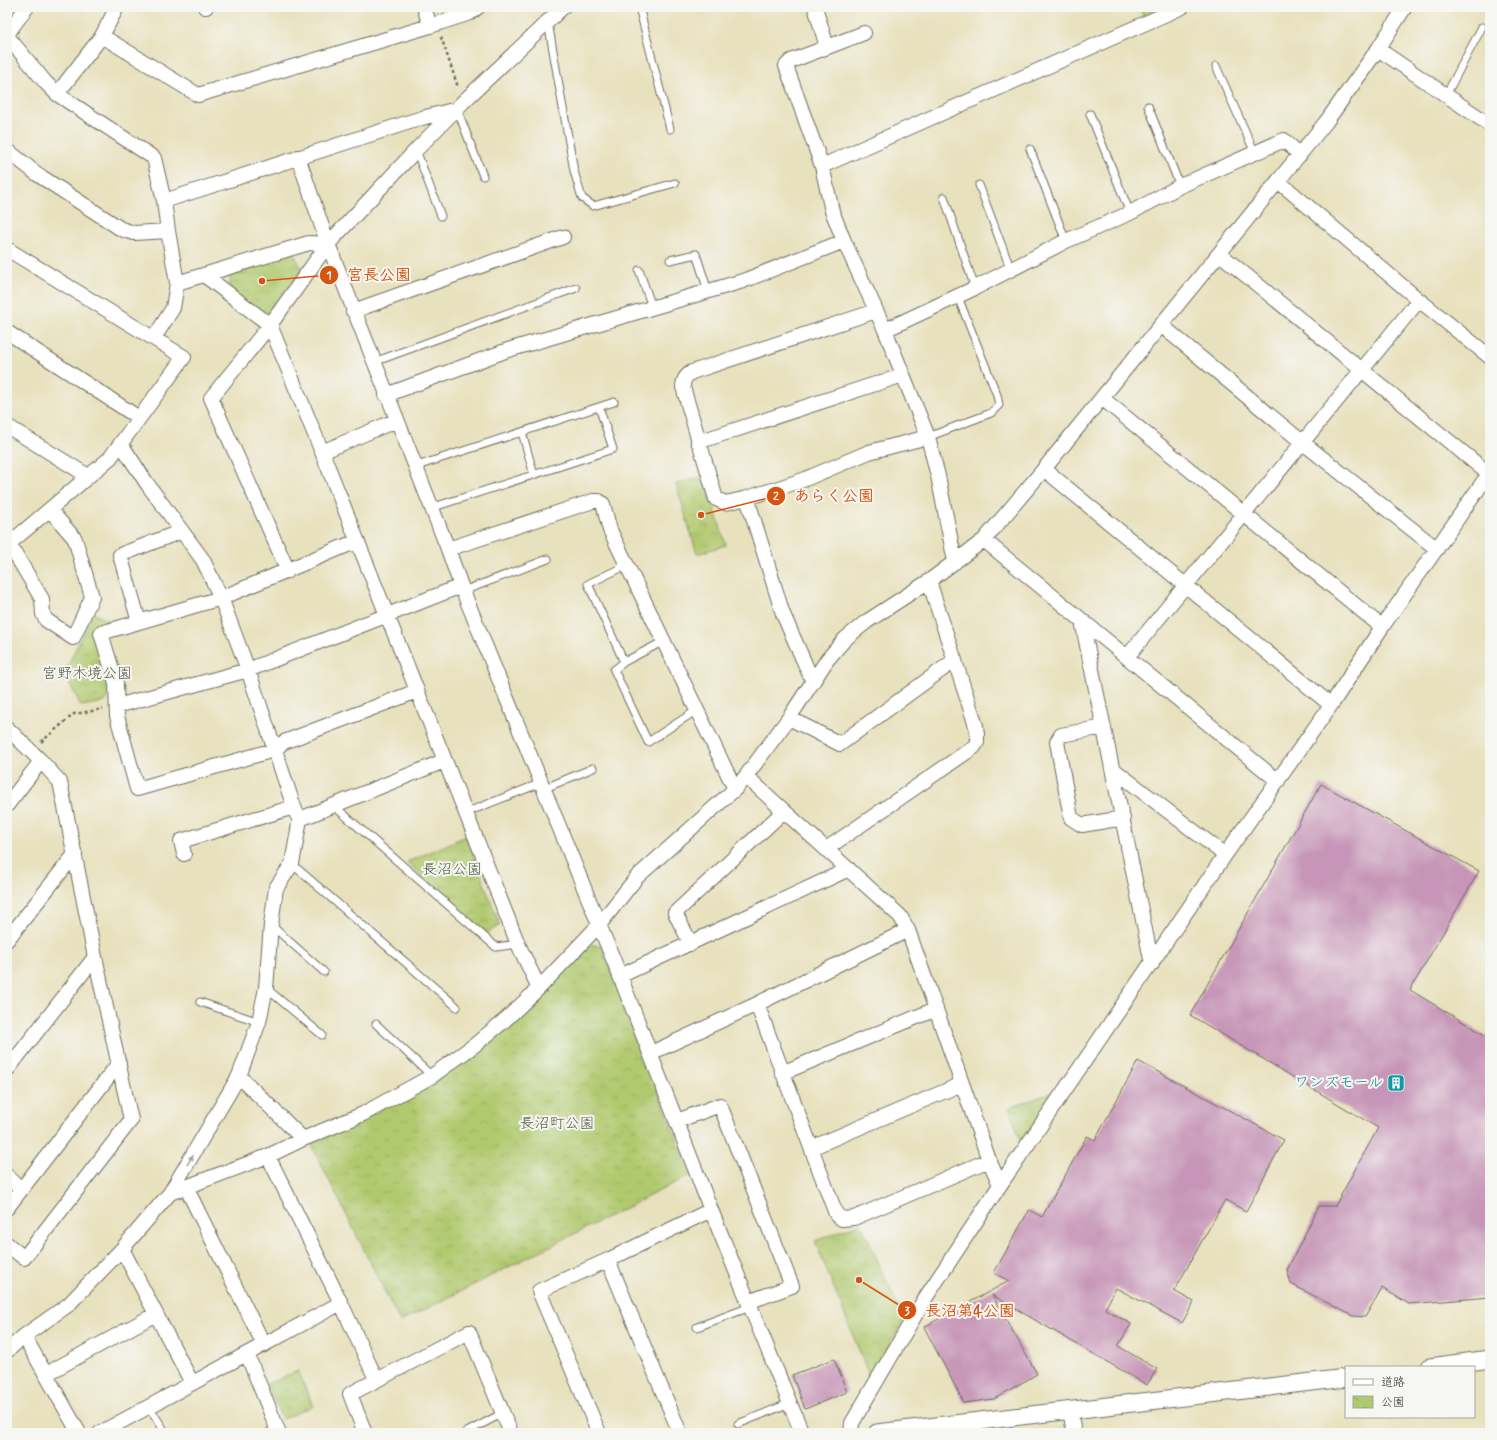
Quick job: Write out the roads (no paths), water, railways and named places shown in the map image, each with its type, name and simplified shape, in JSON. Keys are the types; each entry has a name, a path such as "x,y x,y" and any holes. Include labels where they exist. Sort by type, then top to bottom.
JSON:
{"street":[{"path":"27,7 7,35 46,83 57,94 154,158 164,201 177,283 173,308 154,338"},
{"path":"57,94 102,36 117,7"},
{"path":"424,7 433,25"},
{"path":"102,36 198,95 470,14 478,7"},
{"path":"288,571 211,398 270,325 328,244 416,150 563,7"},
{"path":"814,7 827,47"},
{"path":"822,166 1182,7"},
{"path":"170,1193 268,1156 303,1139 363,1114 432,1076 476,1044 539,988 599,925 637,877 735,789 789,718 827,660 845,639 866,622 929,581 984,540 1162,325 1326,122 1378,49 1399,10"},
{"path":"864,33 790,61 786,66 822,166 832,211 844,241 885,330 928,437 938,476 955,562"},
{"path":"1378,49 1490,124"},
{"path":"164,201 460,106"},
{"path":"885,330 958,297 1066,241 1130,213 1180,186 1284,140 1300,155"},
{"path":"7,150 37,174 121,229 134,234 168,231"},
{"path":"298,157 353,311 397,420 430,508 448,549 462,589 651,1053 711,1210 802,1433"},
{"path":"1278,182 1419,300 1490,357"},
{"path":"353,311 563,237"},
{"path":"386,395 508,350 743,281 844,241"},
{"path":"177,283 309,243 328,244"},
{"path":"7,249 184,357 110,458 50,510 9,542 42,599 43,614 46,620 73,638 92,597 75,539 50,510"},
{"path":"851,1433 852,1423 924,1300 1000,1185 1489,473 1220,254"},
{"path":"204,275 270,325 518,944 539,988"},
{"path":"1127,657 1419,300"},
{"path":"876,311 692,372 686,376 682,388 716,499 726,503 747,498 803,480 869,452 928,437"},
{"path":"1162,325 1302,442 1437,549"},
{"path":"7,332 139,418"},
{"path":"698,442 903,375"},
{"path":"1102,398 1382,627"},
{"path":"322,452 397,420"},
{"path":"7,426 88,476"},
{"path":"7,1351 24,1336 68,1305 122,1249 170,1193 239,1076 259,1022 266,988 271,925 276,888 292,864 297,813 274,750 248,670 221,598 202,560 148,485 121,444"},
{"path":"1044,468 1331,705"},
{"path":"747,498 783,614 813,682"},
{"path":"448,549 593,501 599,501 603,504 610,530 626,565 735,789"},
{"path":"139,622 120,555 182,531"},
{"path":"984,540 1278,781"},
{"path":"357,541 221,598 102,633 116,683 116,716 137,789 274,750 284,742 417,691"},
{"path":"826,849 974,747 977,742 976,726 929,581"},
{"path":"117,706 248,670 387,615 462,589"},
{"path":"1082,621 1152,964"},
{"path":"789,718 840,744 955,660"},
{"path":"1104,727 1062,735 1057,742 1071,818 1082,825 1123,818"},
{"path":"7,728 60,782 95,957 131,1120 24,1258 7,1244"},
{"path":"7,805 41,761"},
{"path":"184,854 181,842 333,805 444,761"},
{"path":"1113,769 1226,856"},
{"path":"746,776 849,870 894,908 900,916 908,930 989,1160 1000,1185"},
{"path":"691,944 675,913 784,811"},
{"path":"7,940 74,854"},
{"path":"620,976 849,870"},
{"path":"651,1053 757,1004 908,930"},
{"path":"7,1070 95,957"},
{"path":"757,1004 836,1214 842,1219 854,1218 989,1160"},
{"path":"782,1073 936,1009"},
{"path":"7,1208 119,1063"},
{"path":"239,1076 303,1139"},
{"path":"811,1148 962,1084"},
{"path":"677,1121 720,1104 792,1286 749,1304"},
{"path":"268,1156 341,1303 376,1379"},
{"path":"7,1176 22,1189"},
{"path":"186,1187 264,1345"},
{"path":"599,1433 539,1291 608,1260 711,1210"},
{"path":"122,1249 192,1383"},
{"path":"608,1260 680,1433"},
{"path":"100,1433 341,1303"},
{"path":"46,1374 156,1314"},
{"path":"365,1433 350,1394 468,1332 511,1433"},
{"path":"24,1336 79,1433"},
{"path":"247,1354 274,1431"},
{"path":"1438,1366 1490,1359"},
{"path":"878,1433 1345,1378"},
{"path":"1070,1410 1074,1433"}],"lane":[{"path":"639,7 670,129"},
{"path":"548,22 574,171 582,198 593,206 675,183"},
{"path":"1446,95 1482,27"},
{"path":"1216,66 1255,153"},
{"path":"460,106 483,176"},
{"path":"1148,106 1180,186"},
{"path":"1090,114 1130,213"},
{"path":"1030,149 1066,241"},
{"path":"416,150 441,216"},
{"path":"979,185 1011,270"},
{"path":"944,196 975,288"},
{"path":"670,260 696,254 708,291"},
{"path":"639,270 652,307"},
{"path":"374,362 576,288"},
{"path":"928,437 991,413 999,405 997,395 958,297"},
{"path":"414,467 614,402"},
{"path":"430,508 613,449 599,407"},
{"path":"522,432 534,475"},
{"path":"462,589 548,559"},
{"path":"624,662 588,584 626,565"},
{"path":"664,641 624,662 614,670 648,742 697,710"},
{"path":"466,813 593,768"},
{"path":"333,805 496,947 518,944"},
{"path":"292,864 457,1007"},
{"path":"271,925 324,972"},
{"path":"266,988 322,1035"},
{"path":"200,1002 259,1022"},
{"path":"376,1024 432,1076"},
{"path":"697,1327 749,1304"},
{"path":"738,1424 790,1404"},
{"path":"149,1407 166,1433"},
{"path":"465,1433 503,1413"}],"place":[{"name":"宮長公園","path":"262,281"},
{"name":"あらく公園","path":"701,515"},
{"name":"ワンズモール","path":"1396,1083"},
{"name":"長沼第4公園","path":"859,1280"}],"park label":[{"name":"宮野木境公園","path":"87,674"},
{"name":"長沼公園","path":"452,870"},
{"name":"長沼町公園","path":"557,1124"}]}
